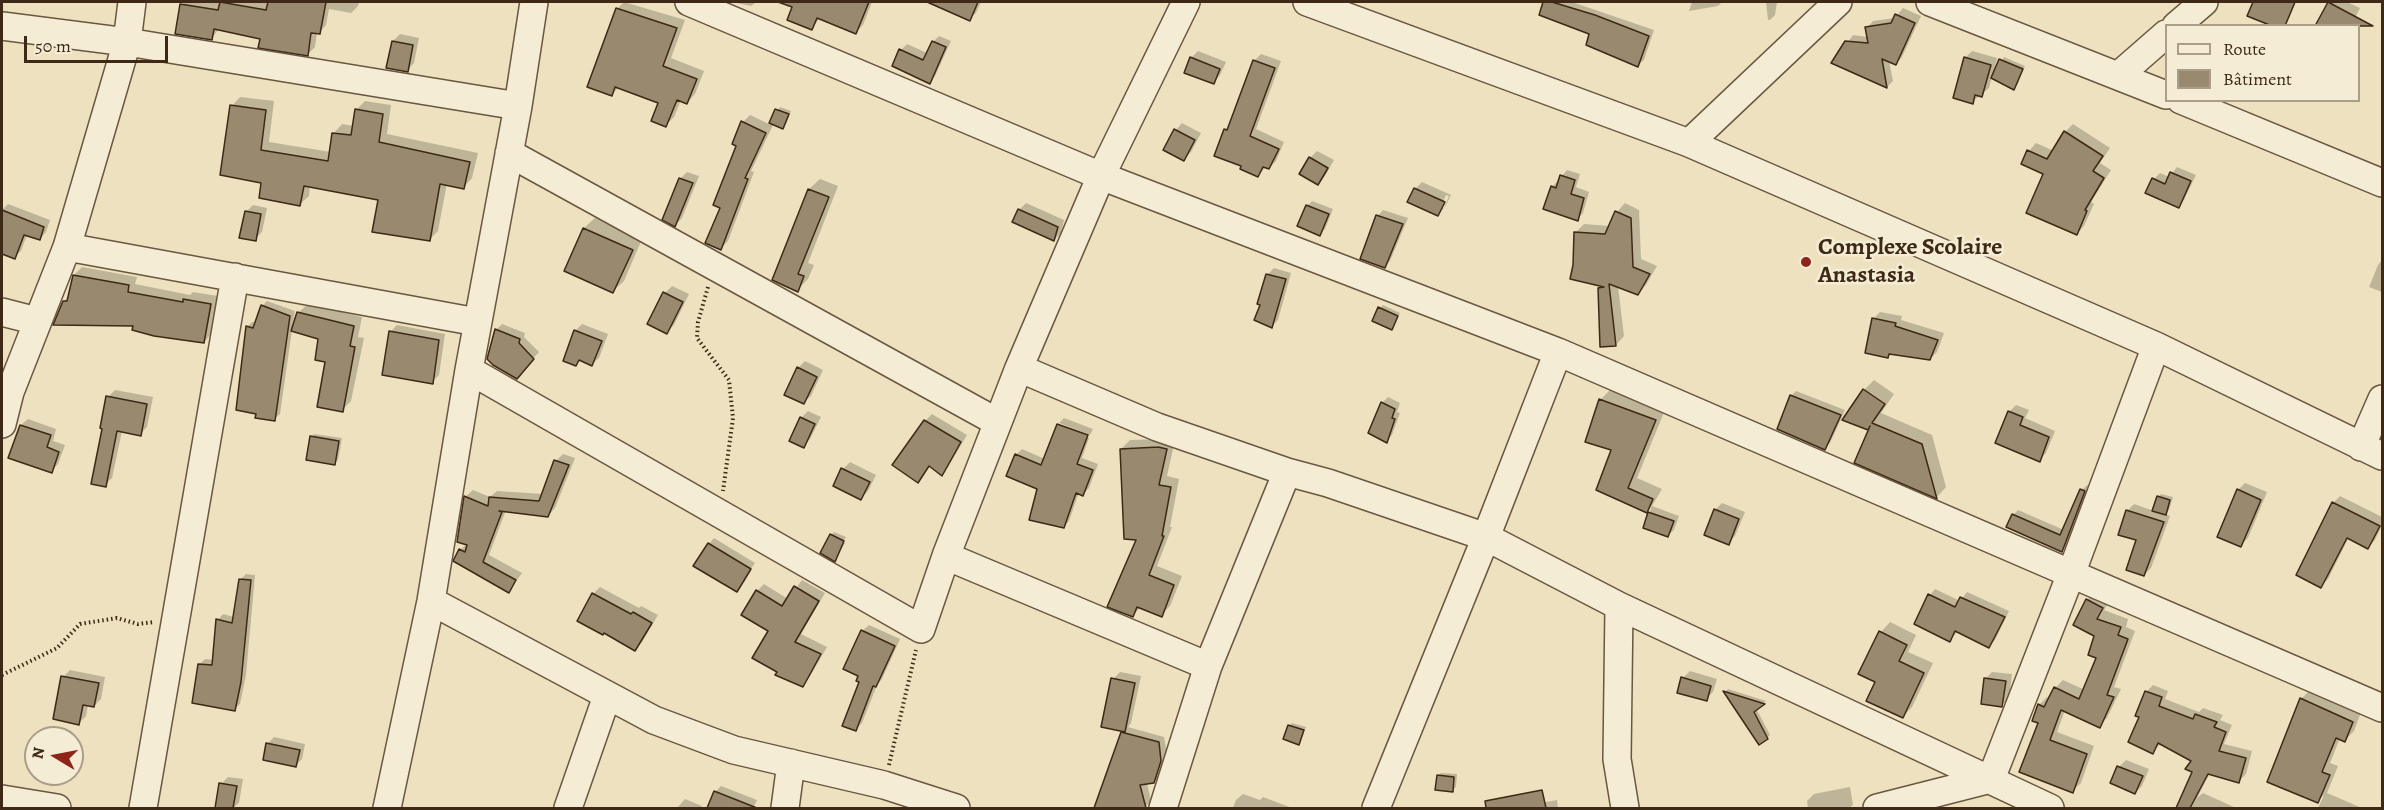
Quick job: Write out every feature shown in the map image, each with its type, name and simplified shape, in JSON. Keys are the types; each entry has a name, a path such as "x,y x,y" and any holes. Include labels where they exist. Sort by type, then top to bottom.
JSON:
{"street":[{"path":"2,424 10,392 67,247 127,42 132,2"},
{"path":"387,808 431,601 477,322 518,106 534,2"},
{"path":"690,2 1101,176 1558,352 2382,708"},
{"path":"469,370 921,629 946,556 1019,368 1101,176 1186,2"},
{"path":"1307,2 1689,143 2156,346 2372,452 2382,399"},
{"path":"1689,143 1838,2"},
{"path":"1930,2 2165,95"},
{"path":"2178,24 2204,2"},
{"path":"2,26 127,42 518,106"},
{"path":"2118,75 2165,35"},
{"path":"2186,102 2382,183"},
{"path":"509,153 997,422"},
{"path":"67,247 477,322"},
{"path":"143,808 235,277"},
{"path":"2,312 37,321"},
{"path":"1991,779 2156,346"},
{"path":"1376,808 1558,352"},
{"path":"1019,368 1157,427 1486,537 1619,606 1991,779 2040,806"},
{"path":"1162,808 1208,666 1287,472"},
{"path":"946,556 1208,666"},
{"path":"431,601 654,720 734,750 884,785 956,808"},
{"path":"1619,606 1617,759 1625,808"},
{"path":"568,808 607,696"},
{"path":"785,808 791,763"},
{"path":"1876,808 1991,779"},
{"path":"2,799 57,808"}],"path":[{"path":"714,265 698,322 697,338 729,380 733,418 720,513"},
{"path":"2,675 57,648 80,624 117,618 138,624 163,621 179,603"},
{"path":"884,785 921,629"}],"building":[{"path":"220,2 266,10 268,2 326,2 320,34 311,33 308,56 258,48 260,39 214,29 212,40 175,34 180,4 218,10"},
{"path":"778,2 869,2 856,34 817,18 812,30 787,20 792,7"},
{"path":"927,2 978,2 970,21"},
{"path":"1543,2 1552,2 1595,15 1649,36 1638,67 1586,45 1589,34 1539,15"},
{"path":"2253,2 2295,2 2286,24 2267,24 2247,16"},
{"path":"2328,2 2373,26 2360,26 2360,24 2316,24"},
{"path":"616,8 677,28 663,66 697,79 687,104 677,100 666,127 651,121 658,103 615,87 612,96 587,87"},
{"path":"1895,14 1915,23 1896,65 1882,59 1887,88 1831,63 1845,41 1868,43 1865,27 1891,23"},
{"path":"392,41 413,45 408,72 386,68"},
{"path":"932,41 946,47 930,84 892,66 899,49 923,60"},
{"path":"1190,57 1220,69 1214,84 1184,73"},
{"path":"1964,57 1991,65 1982,97 1975,95 1973,104 1953,98"},
{"path":"1999,59 2023,69 2014,90 1991,78"},
{"path":"1253,60 1275,68 1250,136 1279,149 1269,169 1263,167 1258,177 1240,169 1241,166 1214,156 1224,129 1227,130"},
{"path":"230,105 266,110 261,150 328,161 332,133 351,135 355,109 383,114 379,142 470,162 464,189 440,184 430,241 372,232 378,200 304,186 300,206 259,198 261,183 220,175"},
{"path":"775,109 789,114 783,129 769,123"},
{"path":"741,121 766,133 745,178 748,179 721,250 705,243 720,208 713,205 736,146 732,144"},
{"path":"1174,129 1195,140 1184,161 1163,150"},
{"path":"2064,131 2103,156 2093,171 2104,178 2085,210 2087,211 2077,235 2026,213 2043,174 2021,164 2027,150 2047,159"},
{"path":"1309,157 1328,168 1318,185 1299,174"},
{"path":"2170,172 2191,181 2179,208 2145,193 2152,178 2165,184"},
{"path":"1560,175 1575,180 1571,194 1584,198 1578,221 1543,209 1551,186 1556,188"},
{"path":"679,178 693,183 675,227 662,220"},
{"path":"1414,188 1445,202 1438,216 1407,202"},
{"path":"808,189 829,197 798,274 804,276 798,292 772,280"},
{"path":"1306,205 1329,214 1320,236 1297,226"},
{"path":"1018,209 1058,227 1054,241 1012,222"},
{"path":"2,210 44,227 40,240 24,235 15,259 2,254"},
{"path":"245,211 261,214 256,241 239,238"},
{"path":"1615,211 1631,218 1633,267 1650,274 1638,295 1609,284 1616,346 1600,347 1598,288 1604,287 1570,279 1573,265 1574,232 1605,234"},
{"path":"1376,215 1403,224 1385,268 1360,259"},
{"path":"583,228 633,250 613,293 564,271"},
{"path":"1266,274 1286,279 1272,328 1254,320 1260,305 1257,304"},
{"path":"73,275 129,285 128,292 183,302 183,299 211,304 204,343 154,336 132,330 133,326 53,325 63,301 67,301"},
{"path":"663,292 683,302 667,334 647,324"},
{"path":"261,305 290,316 275,421 255,418 256,414 236,410 246,326 253,328"},
{"path":"1378,307 1398,316 1392,330 1372,321"},
{"path":"297,312 354,326 350,346 355,347 343,412 317,407 325,362 315,360 318,339 291,331"},
{"path":"1872,318 1896,323 1895,326 1938,340 1930,360 1889,354 1888,358 1865,353"},
{"path":"495,329 520,339 519,343 534,359 517,379 487,359"},
{"path":"574,330 602,341 592,366 579,360 576,366 563,361"},
{"path":"389,331 439,340 433,384 382,375"},
{"path":"797,367 817,377 804,404 784,395"},
{"path":"1863,389 1885,404 1872,423 1922,444 1937,499 1854,463 1870,426 1868,430 1842,420"},
{"path":"1790,395 1841,415 1825,450 1777,429"},
{"path":"106,396 147,404 141,436 117,431 106,487 91,484"},
{"path":"1599,399 1656,420 1628,488 1653,499 1647,513 1596,490 1611,450 1585,442"},
{"path":"1381,402 1395,409 1392,418 1395,419 1387,443 1368,433"},
{"path":"2008,411 2023,417 2020,425 2049,437 2040,462 1995,443"},
{"path":"800,417 815,424 804,448 789,441"},
{"path":"924,420 961,442 942,476 929,466 918,483 892,465"},
{"path":"1057,424 1088,435 1077,464 1093,470 1083,496 1076,493 1064,528 1029,520 1037,489 1006,476 1015,454 1041,465"},
{"path":"20,425 51,435 47,447 59,452 52,473 8,458"},
{"path":"310,436 339,441 335,465 306,460"},
{"path":"1158,447 1167,449 1159,485 1171,487 1162,536 1164,536 1149,575 1174,585 1162,617 1137,607 1133,617 1107,607 1136,540 1124,539 1120,449"},
{"path":"554,460 569,465 548,517 499,511 502,512 483,562 516,580 509,593 453,561 459,549 465,552 467,545 457,542 464,496 488,506 489,497 539,501"},
{"path":"841,468 870,482 861,500 833,486"},
{"path":"2080,489 2085,491 2062,552 2006,527 2012,514 2060,535"},
{"path":"2237,489 2261,500 2241,547 2217,537"},
{"path":"2157,496 2170,500 2166,515 2152,511"},
{"path":"2332,502 2380,526 2368,549 2347,538 2321,588 2296,575"},
{"path":"1714,509 1739,519 1729,545 1704,535"},
{"path":"2126,510 2164,522 2144,576 2126,570 2136,540 2118,535"},
{"path":"1648,512 1674,521 1668,537 1643,528"},
{"path":"830,534 844,541 835,562 820,553"},
{"path":"708,543 751,569 737,592 693,566"},
{"path":"239,579 251,580 241,682 235,711 192,703 198,664 212,665 216,619 232,623"},
{"path":"794,586 819,601 795,642 821,654 803,687 775,675 777,672 752,658 768,631 741,615 756,590 782,606"},
{"path":"592,593 652,623 635,651 577,621"},
{"path":"1928,594 1955,607 1960,597 2005,617 1989,648 1955,631 1950,642 1914,624"},
{"path":"2086,599 2103,608 2097,619 2121,627 2118,635 2128,639 2107,695 2114,697 2100,728 2061,710 2050,740 2087,754 2073,793 2019,772 2038,723 2032,721 2038,704 2044,707 2054,687 2079,699 2096,658 2088,655 2094,636 2073,625"},
{"path":"861,630 895,646 876,687 873,686 856,731 842,726 859,682 856,681 858,676 843,669"},
{"path":"1879,631 1907,645 1899,661 1924,673 1903,718 1866,701 1875,682 1858,674"},
{"path":"61,676 99,683 94,707 83,705 79,725 53,719"},
{"path":"1681,677 1711,686 1707,701 1677,693"},
{"path":"1111,678 1135,683 1125,732 1101,727"},
{"path":"1984,678 2006,681 2002,707 1981,704"},
{"path":"1723,691 1765,704 1754,712 1768,739 1759,745"},
{"path":"2145,691 2162,697 2159,706 2193,719 2195,714 2217,722 2214,727 2226,732 2219,751 2246,758 2239,783 2208,774 2190,808 2176,808 2192,772 2185,769 2191,761 2158,743 2153,754 2128,742 2139,717 2135,716"},
{"path":"2300,698 2353,722 2345,742 2336,738 2322,772 2330,775 2318,803 2267,782"},
{"path":"1288,725 1304,730 1299,745 1283,739"},
{"path":"1121,732 1159,742 1161,761 1154,783 1140,785 1146,808 1094,808"},
{"path":"266,743 300,750 296,767 263,760"},
{"path":"2117,766 2143,776 2135,794 2110,783"},
{"path":"1437,775 1454,777 1453,792 1435,790"},
{"path":"219,783 237,786 233,808 215,808"},
{"path":"1542,790 1546,808 1486,808 1485,801"},
{"path":"714,791 757,808 707,808"}],"place":[{"name":"Complexe Scolaire Anastasia","path":"1806,262"}]}
